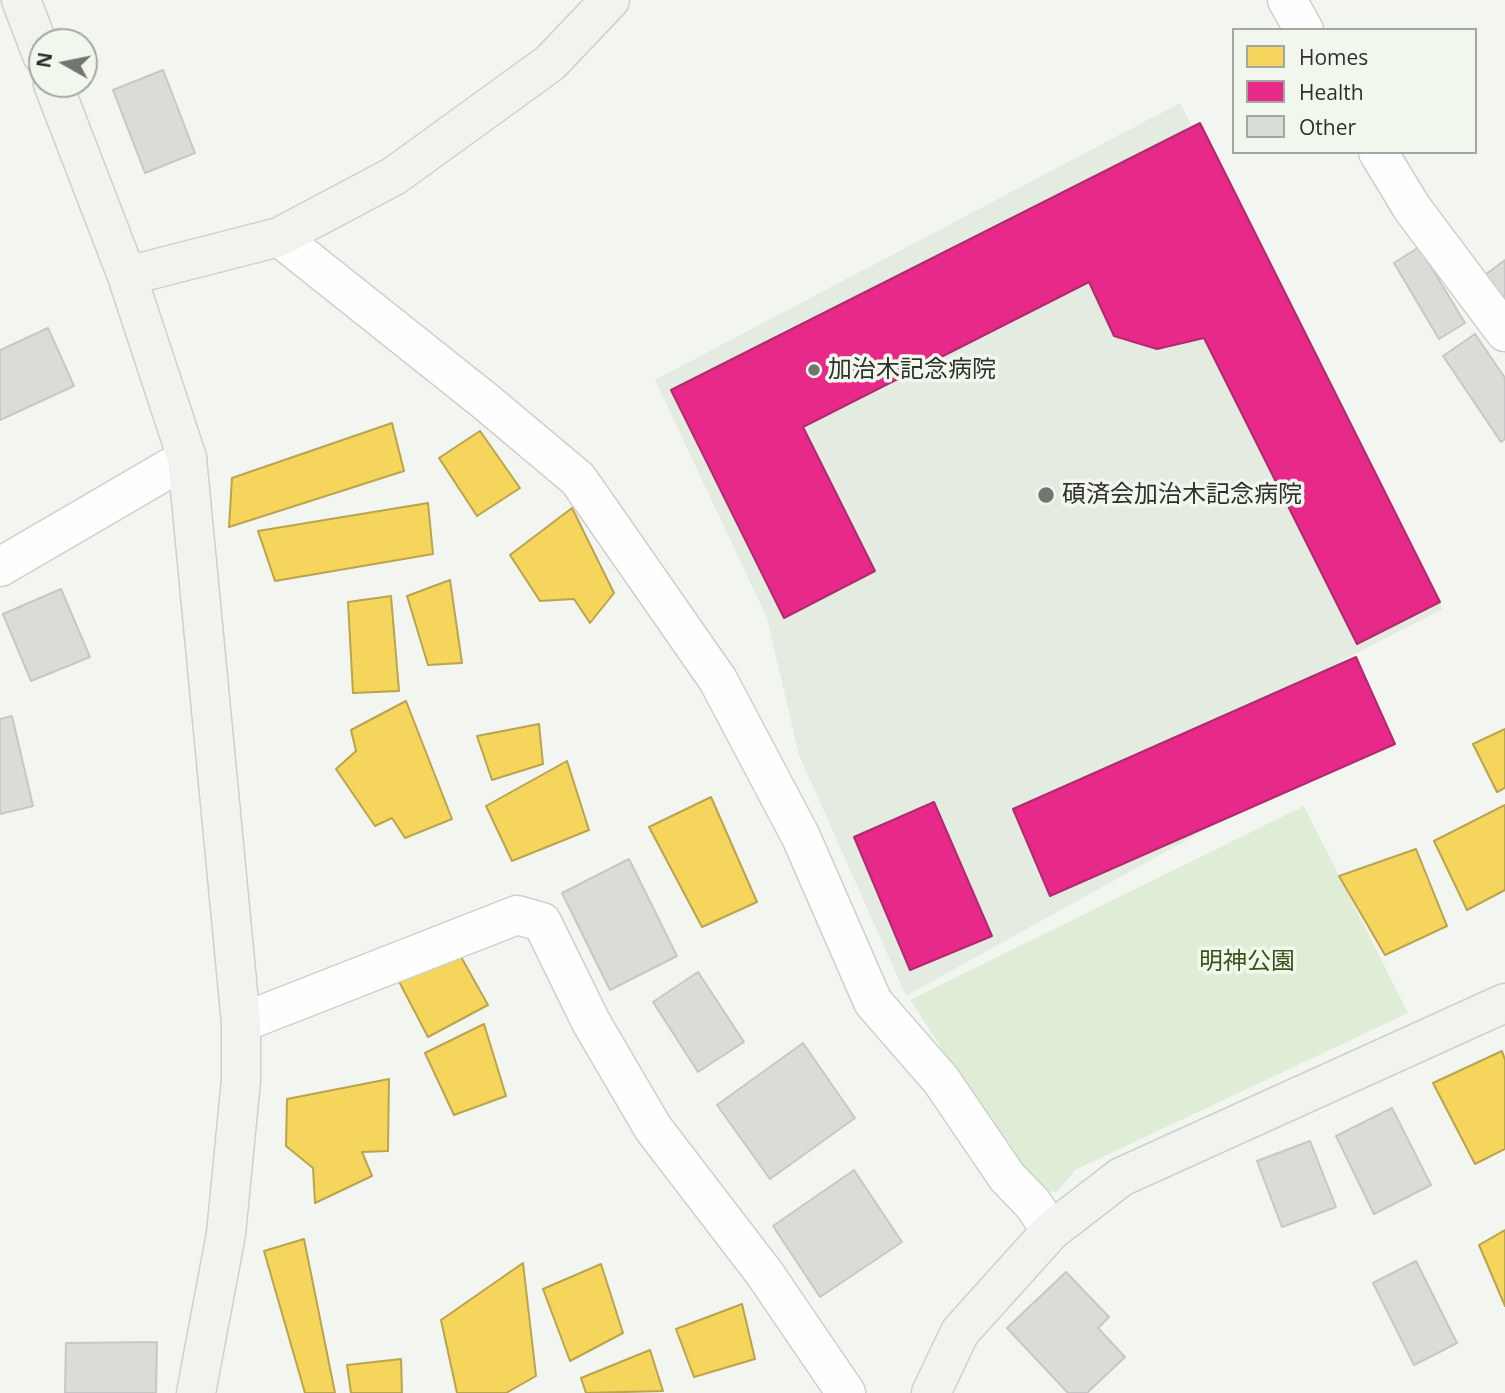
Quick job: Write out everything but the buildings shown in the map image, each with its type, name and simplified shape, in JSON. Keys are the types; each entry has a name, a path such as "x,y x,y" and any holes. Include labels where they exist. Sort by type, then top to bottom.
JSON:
{"street":[{"path":"21,0 32,28"},
{"path":"127,276 279,237 394,176 550,63 610,0"},
{"path":"1287,0 1303,28"},
{"path":"58,98 127,276 187,458 241,1023 241,1080 226,1234 196,1393"},
{"path":"1379,154 1412,208 1505,332"},
{"path":"279,237 579,479 718,680 801,837 873,1002 942,1080 1007,1177 1033,1204 1051,1231"},
{"path":"0,567 187,458"},
{"path":"241,1023 517,915 542,922 591,1022 653,1128 765,1274 846,1393"},
{"path":"931,1393 960,1332 1051,1231 1121,1177 1505,1003"}],"shaded area":[{"name":"碩済会加治木記念病院","path":"1180,103 1443,609 1341,661 1376,735 906,996 799,755 767,618 655,380"}],"green space":[{"name":"明神公園","path":"1304,806 1408,1013 1075,1170 1057,1192 1036,1192 910,1000"}],"place":[{"name":"加治木記念病院","path":"814,370"},
{"name":"碩済会加治木記念病院","path":"1046,495"}]}
